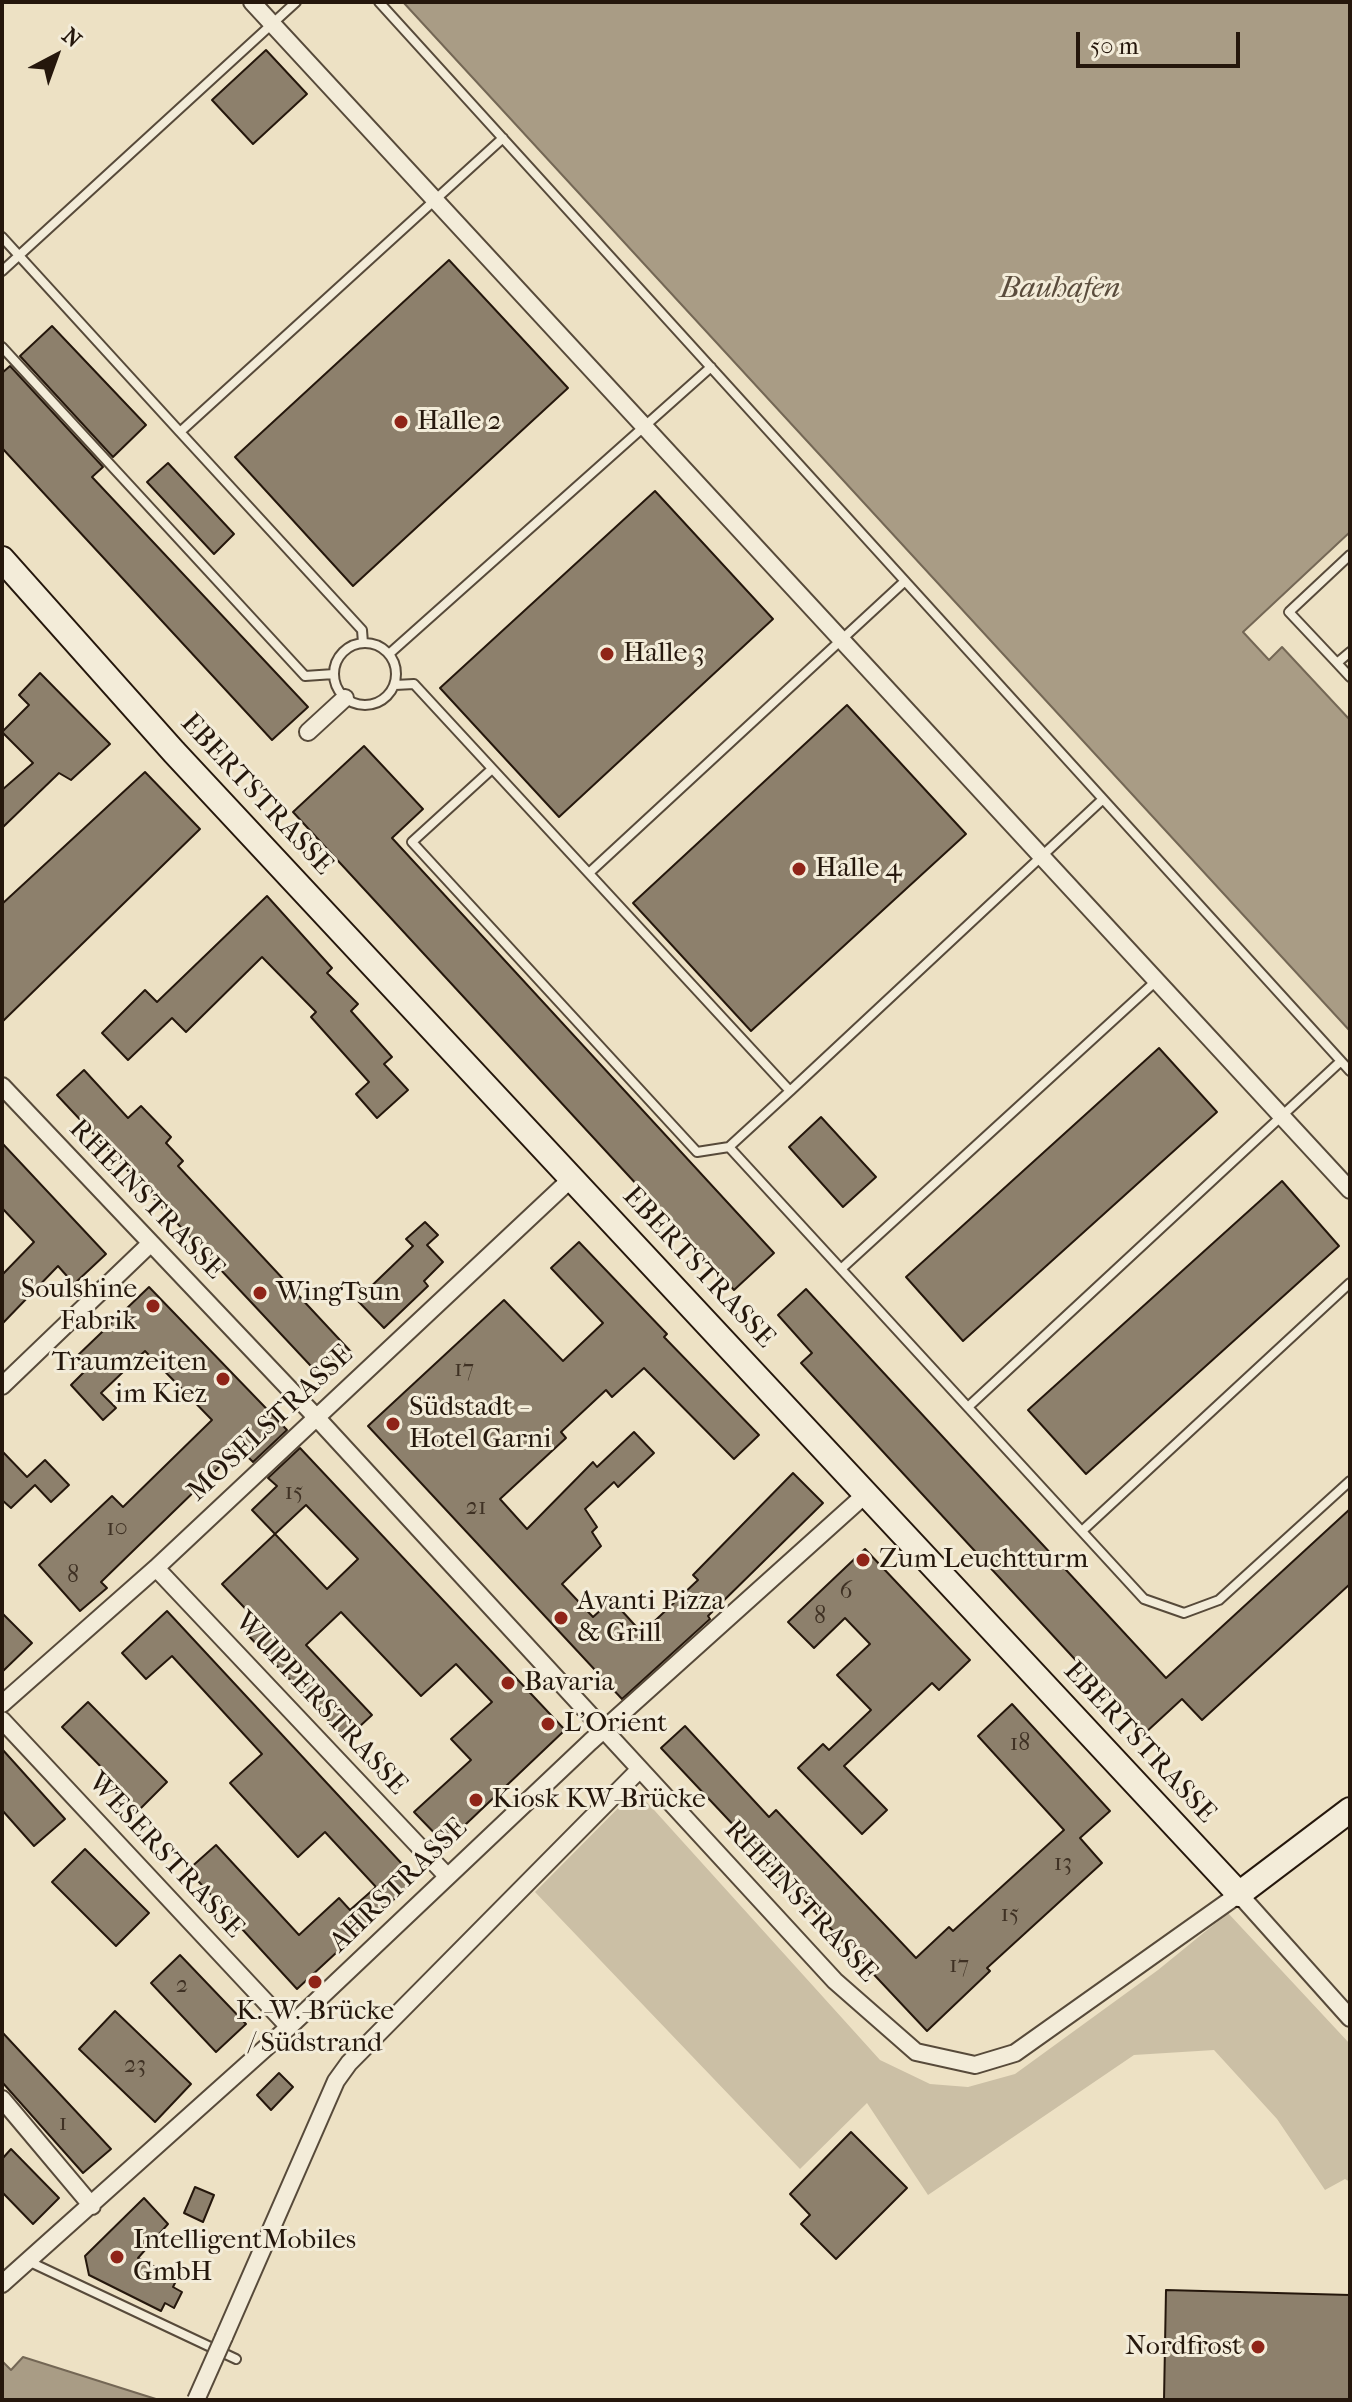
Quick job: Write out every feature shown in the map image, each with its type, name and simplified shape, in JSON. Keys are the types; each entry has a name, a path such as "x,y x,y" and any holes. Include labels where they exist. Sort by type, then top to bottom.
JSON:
{"street":[{"path":"252,2 1350,1190"},
{"name":"EBERTSTRASSE","path":"2,559 174,752 867,1493 1350,2018"},
{"path":"308,732 345,698"},
{"name":"RHEINSTRASSE","path":"2,1086 316,1417 835,1981 916,2052 940,2060 975,2065 1015,2053 1239,1894"},
{"name":"MOSELSTRASSE","path":"2,1704 156,1568 572,1178"},
{"path":"2,1386 151,1243"},
{"name":"AHRSTRASSE","path":"2,2284 289,2027 603,1730 867,1493"},
{"name":"WUPPERSTRASSE","path":"156,1568 447,1876"},
{"name":"WESERSTRASSE","path":"2,1720 289,2027"},
{"path":"196,2400 336,2081 349,2063 640,1769"},
{"path":"1239,1894 1350,1810"},
{"path":"2,2099 92,2206"}],"lane":[{"path":"2,271 296,2"},
{"path":"379,2 1350,1071"},
{"path":"180,432 503,138"},
{"path":"2,237 362,630 363,643"},
{"path":"2,347 305,676 334,674"},
{"path":"389,654 711,367"},
{"path":"1350,555 1289,612 1350,677"},
{"path":"589,873 905,581"},
{"path":"363,643 377,646 389,654 396,669 395,685 390,694 373,705 363,706 345,698 334,674 340,657 363,643"},
{"path":"1337,663 1350,652"},
{"path":"395,685 414,684 790,1091"},
{"path":"492,769 412,842 697,1152 729,1147 1103,799"},
{"path":"841,1269 1157,980"},
{"path":"968,1407 1341,1061"},
{"path":"729,1147 1144,1599 1184,1613 1219,1600 1350,1481"},
{"path":"1082,1531 1350,1283"},
{"path":"30,2262 236,2359"}],"shaded area":[{"path":"636,1790 880,2060 930,2084 968,2087 1015,2074 1158,1970 1228,1913 1350,2044 1350,2182 1345,2179 1325,2190 1277,2119 1214,2050 1134,2055 928,2195 867,2103 800,2169 535,1892"}],"water":[{"name":"Bauhafen","path":"403,2 1350,2 1350,532 1243,632 1269,660 1282,647 1350,720 1350,1031"},
{"path":"23,2357 159,2400 2,2400 2,2361 11,2370"}],"building":[{"path":"266,50 307,94 253,144 212,100"},
{"name":"Halle 2","path":"449,260 568,388 353,586 235,457"},
{"path":"52,326 146,425 113,457 20,356"},
{"path":"10,366 103,467 92,477 308,707 272,740 2,448 2,373"},
{"path":"168,463 234,534 214,554 147,482"},
{"name":"Halle 3","path":"655,491 773,619 559,817 440,688"},
{"path":"40,673 110,744 71,780 59,773 2,828 2,790 33,763 2,732 29,705 19,695"},
{"name":"Halle 4","path":"847,705 966,834 751,1031 633,903"},
{"path":"364,746 423,809 392,838 774,1253 734,1290 293,812"},
{"path":"145,772 200,829 2,1022 2,904"},
{"path":"267,896 332,968 327,973 358,1004 351,1011 392,1057 384,1064 408,1090 377,1118 356,1094 369,1082 311,1017 316,1012 262,957 186,1032 172,1018 128,1060 102,1033 145,990 157,1002"},
{"path":"1159,1048 1217,1112 963,1341 906,1277"},
{"path":"84,1070 128,1118 141,1106 171,1137 166,1143 183,1161 178,1166 352,1353 324,1380 57,1095"},
{"path":"821,1117 876,1177 843,1207 789,1147"},
{"path":"2,1143 106,1254 74,1284 58,1266 2,1324 2,1275 34,1242 2,1208"},
{"path":"1282,1181 1339,1246 1086,1474 1028,1410"},
{"path":"425,1222 438,1235 427,1245 443,1262 424,1281 428,1286 384,1328 357,1300 413,1246 406,1239"},
{"path":"579,1242 667,1334 664,1337 759,1435 734,1459 644,1368 612,1397 606,1390 561,1432 566,1438 500,1499 527,1529 593,1462 597,1467 634,1432 654,1453 618,1487 614,1482 585,1509 597,1527 592,1532 601,1546 562,1584 593,1617 612,1600 642,1633 698,1580 693,1575 793,1473 823,1503 708,1616 710,1619 622,1699 368,1426 504,1300 563,1361 603,1323 551,1268"},
{"path":"149,1287 287,1430 253,1462 239,1448 101,1582 107,1588 80,1611 39,1565 112,1496 123,1507 212,1420 145,1351 101,1393 116,1408 103,1420 71,1385 86,1370 75,1358"},
{"path":"806,1289 1166,1678 1350,1509 1350,1584 1202,1720 1182,1699 1144,1734 801,1363 812,1353 778,1315"},
{"path":"300,1448 565,1730 445,1844 414,1812 471,1760 451,1739 492,1702 456,1664 421,1696 341,1612 306,1645 372,1715 346,1739 245,1632 257,1621 222,1584 275,1534 252,1510 277,1486 268,1478","holes":["306,1505 358,1559 327,1589 275,1534"]},
{"path":"2,1451 27,1477 45,1460 69,1485 51,1502 35,1485 11,1508 2,1500"},
{"path":"865,1549 970,1660 939,1690 932,1683 844,1766 887,1810 862,1834 798,1768 823,1744 829,1750 871,1710 837,1675 870,1644 845,1618 814,1648 788,1622"},
{"path":"167,1611 416,1879 297,1989 188,1870 216,1845 299,1935 339,1898 350,1910 376,1887 325,1832 298,1857 230,1783 262,1754 172,1656 146,1679 122,1653"},
{"path":"2,1613 32,1643 2,1672"},
{"path":"88,1702 167,1782 136,1813 103,1779 108,1774 62,1727"},
{"path":"1012,1704 1110,1811 1080,1838 1102,1863 987,1968 990,1971 927,2031 661,1748 685,1726 769,1817 776,1810 916,1958 949,1927 953,1931 1064,1830 978,1736"},
{"path":"2,1749 65,1819 34,1846 2,1810"},
{"path":"85,1849 149,1913 116,1946 52,1882"},
{"path":"180,1955 246,2024 216,2052 151,1983"},
{"path":"115,2011 191,2084 155,2122 79,2049"},
{"path":"2,2032 111,2149 83,2173 2,2082"},
{"path":"279,2073 293,2087 271,2110 257,2095"},
{"path":"851,2132 907,2188 836,2259 801,2224 810,2215 790,2194"},
{"path":"11,2149 59,2198 33,2224 2,2192 2,2159"},
{"path":"195,2187 214,2195 203,2222 184,2213"},
{"path":"144,2198 168,2224 138,2258 177,2279 173,2287 182,2292 174,2308 165,2303 161,2311 89,2275 85,2256"},
{"name":"Nordfrost","path":"1166,2290 1350,2295 1350,2400 1164,2400"}],"place":[{"name":"Halle 2","path":"401,422"},
{"name":"Halle 3","path":"607,654"},
{"name":"Halle 4","path":"799,869"},
{"name":"WingTsun","path":"260,1293"},
{"name":"Soulshine Fabrik","path":"153,1306"},
{"name":"Traumzeiten im Kiez","path":"223,1379"},
{"name":"Südstadt - Hotel Garni","path":"393,1424"},
{"name":"Zum Leuchtturm","path":"863,1560"},
{"name":"Avanti Pizza & Grill","path":"561,1618"},
{"name":"Bavaria","path":"508,1683"},
{"name":"L'Orient","path":"548,1724"},
{"name":"Kiosk KW-Brücke","path":"476,1800"},
{"name":"K.-W.-Brücke / Südstrand","path":"315,1982"},
{"name":"IntelligentMobiles GmbH","path":"117,2257"},
{"name":"Nordfrost","path":"1258,2347"}]}
